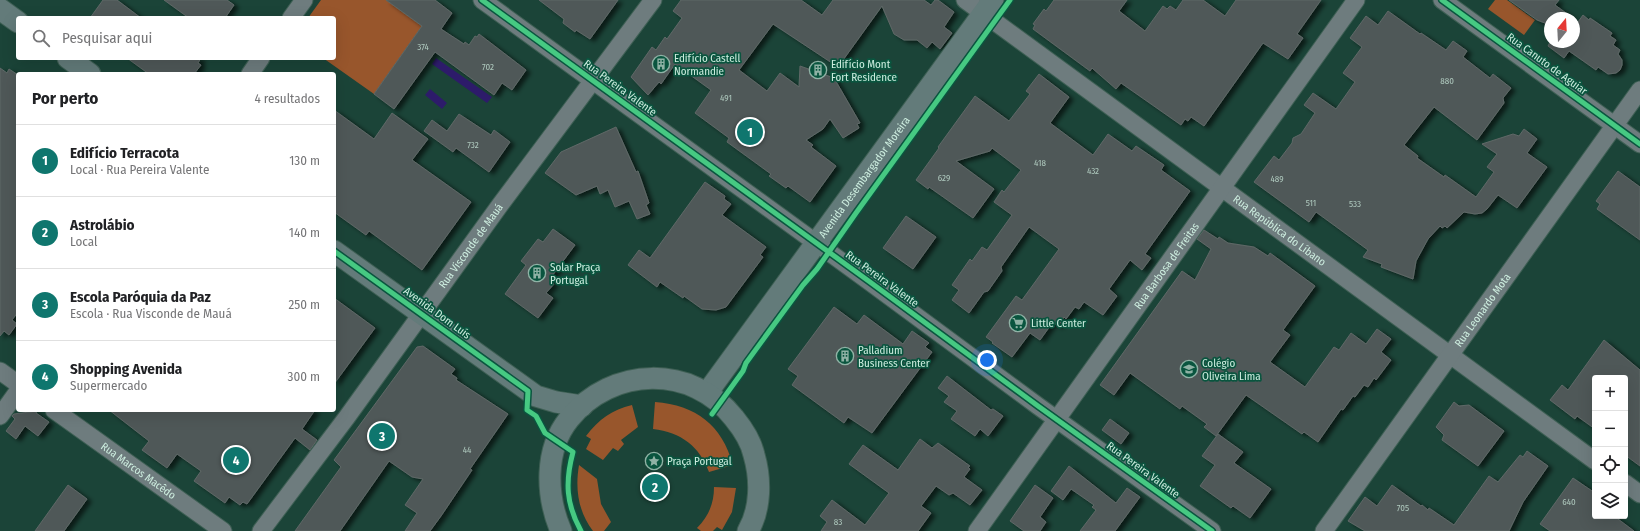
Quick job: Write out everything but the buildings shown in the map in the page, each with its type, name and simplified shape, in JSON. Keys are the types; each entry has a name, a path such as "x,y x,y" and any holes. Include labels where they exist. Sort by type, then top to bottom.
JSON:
{"main road":[{"name":"Avenida Desembargador Moreira","path":"707,393 988,7"},
{"path":"0,9 16,21"},
{"path":"71,60 87,72"},
{"name":"Avenida Dom Luís","path":"336,252 536,396 556,402 582,406"},
{"path":"561,531 555,517 550,493 550,474 552,456 563,429 569,419 582,406 599,393 616,385 644,378 677,380 707,393 728,410 748,437 757,463 759,482 758,500 750,529"}],"street":[{"path":"292,16 304,0"},
{"name":"Rua Pereira Valente","path":"482,0 1056,420 1212,531"},
{"name":"Rua Visconde de Mauá","path":"261,531 347,417 421,314 653,0"},
{"name":"Rua República do Líbano","path":"965,0 988,7 1222,188 1592,459"},
{"name":"Rua Barbosa de Freitas","path":"977,531 1356,0"},
{"name":"Rua Canuto de Aguiar","path":"1442,0 1640,144"},
{"path":"251,72 260,60"},
{"name":"Rua Leonardo Mota","path":"1324,531 1640,90"},
{"path":"0,370 16,382"},
{"path":"0,416 16,394"},
{"name":"Rua Marcos Macêdo","path":"57,412 222,531"},
{"path":"1628,485 1640,494"}],"shaded area":[{"path":"321,0 386,0 422,26 374,94 326,60 336,60 336,16 309,16"},
{"path":"1495,0 1507,0 1535,20 1524,35 1488,9"},
{"path":"436,58 492,97 487,103 432,64"},
{"path":"430,89 447,103 442,109 425,95"},
{"path":"655,402 683,407 705,420 714,428 722,439 733,465 709,472 700,455 688,442 672,433 653,429"},
{"path":"632,405 638,427 621,440 624,444 618,451 613,448 603,460 586,449 591,439 586,436 601,420 618,410"},
{"path":"579,465 597,479 601,504 611,522 604,531 593,531 584,516 579,500 577,483"},
{"path":"714,487 736,488 732,512 722,530 717,527 713,531 701,531 697,528 705,519 710,509"}],"cycle path":[{"path":"482,0 1038,406 1212,531"},
{"path":"712,414 743,371 746,363 803,285 817,269 1010,0"},
{"path":"1442,0 1640,144"},
{"path":"336,252 528,391 527,410 536,416 545,433 573,452 570,463 568,493 572,511 581,531"}],"place":[{"name":"Edifício Castell Normandie","path":"661,64"},
{"name":"Edifício Mont Fort Residence","path":"818,70"},
{"name":"Edifício Terracota","path":"750,132"},
{"name":"Solar Praça Portugal","path":"537,273"},
{"name":"Little Center","path":"1018,323"},
{"name":"Palladium Business Center","path":"845,356"},
{"name":"Colégio Oliveira Lima","path":"1189,369"},
{"name":"Escola Paróquia da Paz","path":"382,436"},
{"name":"Shopping Avenida","path":"236,460"},
{"name":"Praça Portugal","path":"654,461"},
{"name":"Astrolábio","path":"655,487"}]}
